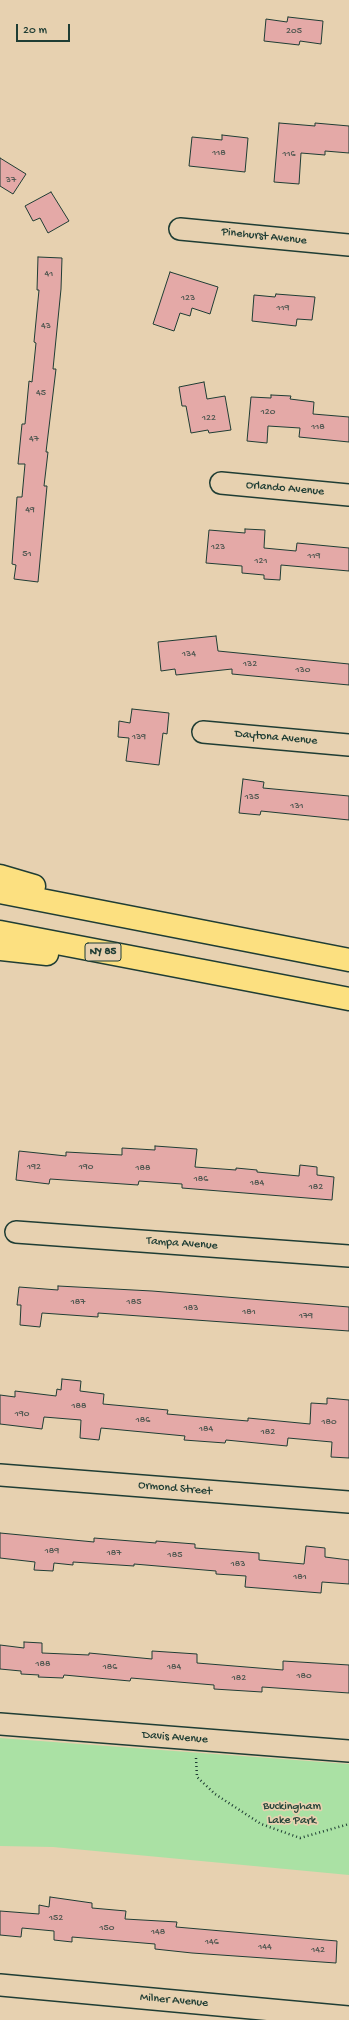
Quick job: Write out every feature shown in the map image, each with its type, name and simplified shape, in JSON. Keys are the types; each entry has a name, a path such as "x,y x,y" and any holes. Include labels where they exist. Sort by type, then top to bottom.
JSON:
{"highway":[{"path":"0,876 173,926"},
{"path":"0,892 349,960"},
{"name":"NY 85","path":"0,932 349,999"},
{"path":"0,949 207,972"}],"street":[{"name":"Pinehurst Avenue","path":"180,229 349,245"},
{"name":"Orlando Avenue","path":"221,483 349,495"},
{"name":"Daytona Avenue","path":"203,732 349,745"},
{"name":"Tampa Avenue","path":"16,1232 349,1256"},
{"name":"Ormond Street","path":"0,1475 349,1502"},
{"name":"Davis Avenue","path":"0,1724 349,1751"},
{"name":"Milner Avenue","path":"0,1985 349,2017"}],"path":[{"path":"195,1739 197,1777 215,1794 261,1824 300,1838 349,1824"}],"green space":[{"name":"Buckingham Lake Park","path":"0,1738 349,1764 349,1875 53,1847 0,1846"}],"building":[{"path":"288,17 323,21 321,44 300,41 299,45 264,41 266,19 287,22"},
{"path":"279,123 315,126 315,123 349,126 349,153 325,151 325,155 301,153 299,184 274,182"},
{"path":"222,135 248,138 245,172 189,166 192,137 222,140"},
{"path":"0,158 26,174 13,194 0,186"},
{"path":"51,192 69,221 48,233 40,218 33,221 25,206"},
{"path":"38,257 62,258 61,289 53,369 56,369 46,452 48,452 44,486 47,486 38,582 14,579 16,565 12,564 17,497 22,497 25,464 18,464 22,424 25,424 29,381 32,382 36,343 34,342 39,290 37,290"},
{"path":"170,272 218,287 210,314 192,308 190,316 180,313 174,331 153,324"},
{"path":"276,294 315,297 312,320 297,319 296,326 252,321 254,295 275,297"},
{"path":"204,382 207,399 225,396 231,430 209,433 208,430 191,433 186,406 182,406 179,387"},
{"path":"271,395 291,396 290,399 314,402 313,414 349,417 349,442 299,437 300,428 268,426 267,443 247,441 251,397 271,398"},
{"path":"245,529 265,530 264,548 296,551 297,543 349,548 349,571 281,565 280,580 264,579 264,575 242,573 242,566 206,563 209,530 245,533"},
{"path":"216,636 218,651 349,664 349,685 232,674 232,669 176,675 175,669 161,671 158,642"},
{"path":"132,709 169,713 167,734 163,733 159,765 126,761 129,738 118,737 119,721 130,723"},
{"path":"243,779 264,782 263,788 349,796 349,820 261,811 260,815 239,813"},
{"path":"155,1146 197,1149 195,1167 236,1170 236,1168 257,1170 257,1172 299,1176 300,1165 317,1167 317,1175 334,1177 332,1200 182,1188 182,1184 139,1181 138,1185 50,1179 49,1184 16,1180 19,1151 66,1156 66,1152 122,1155 122,1148 155,1150"},
{"path":"58,1286 152,1291 349,1307 349,1331 98,1313 98,1317 42,1313 40,1327 20,1325 21,1305 17,1305 19,1287 58,1290"},
{"path":"62,1379 81,1381 80,1391 104,1394 103,1404 168,1410 167,1414 248,1421 248,1418 310,1424 311,1403 327,1404 327,1398 349,1400 349,1458 331,1457 332,1442 288,1438 287,1446 226,1440 225,1443 184,1440 185,1436 101,1428 99,1440 80,1438 81,1420 44,1417 42,1429 0,1424 0,1395 15,1397 15,1391 56,1396 57,1389 61,1390"},
{"path":"0,1533 94,1542 94,1538 156,1543 156,1541 195,1544 195,1548 259,1553 259,1560 304,1564 306,1546 325,1548 325,1557 349,1560 349,1584 322,1582 321,1593 245,1587 246,1576 216,1574 216,1571 134,1564 134,1566 73,1562 73,1565 54,1563 53,1571 34,1570 35,1562 0,1558"},
{"path":"24,1642 42,1643 42,1653 89,1655 89,1653 152,1659 152,1651 197,1654 197,1663 283,1670 283,1661 349,1665 349,1693 262,1687 262,1692 214,1689 214,1685 131,1678 130,1681 64,1675 63,1678 38,1677 39,1675 21,1674 21,1671 0,1669 0,1645 24,1648"},
{"path":"50,1897 92,1903 92,1908 126,1911 125,1919 177,1922 176,1927 337,1941 336,1963 192,1953 155,1949 155,1944 72,1937 72,1942 54,1940 54,1931 22,1928 21,1937 0,1935 0,1911 39,1914 39,1905 49,1907"}]}
